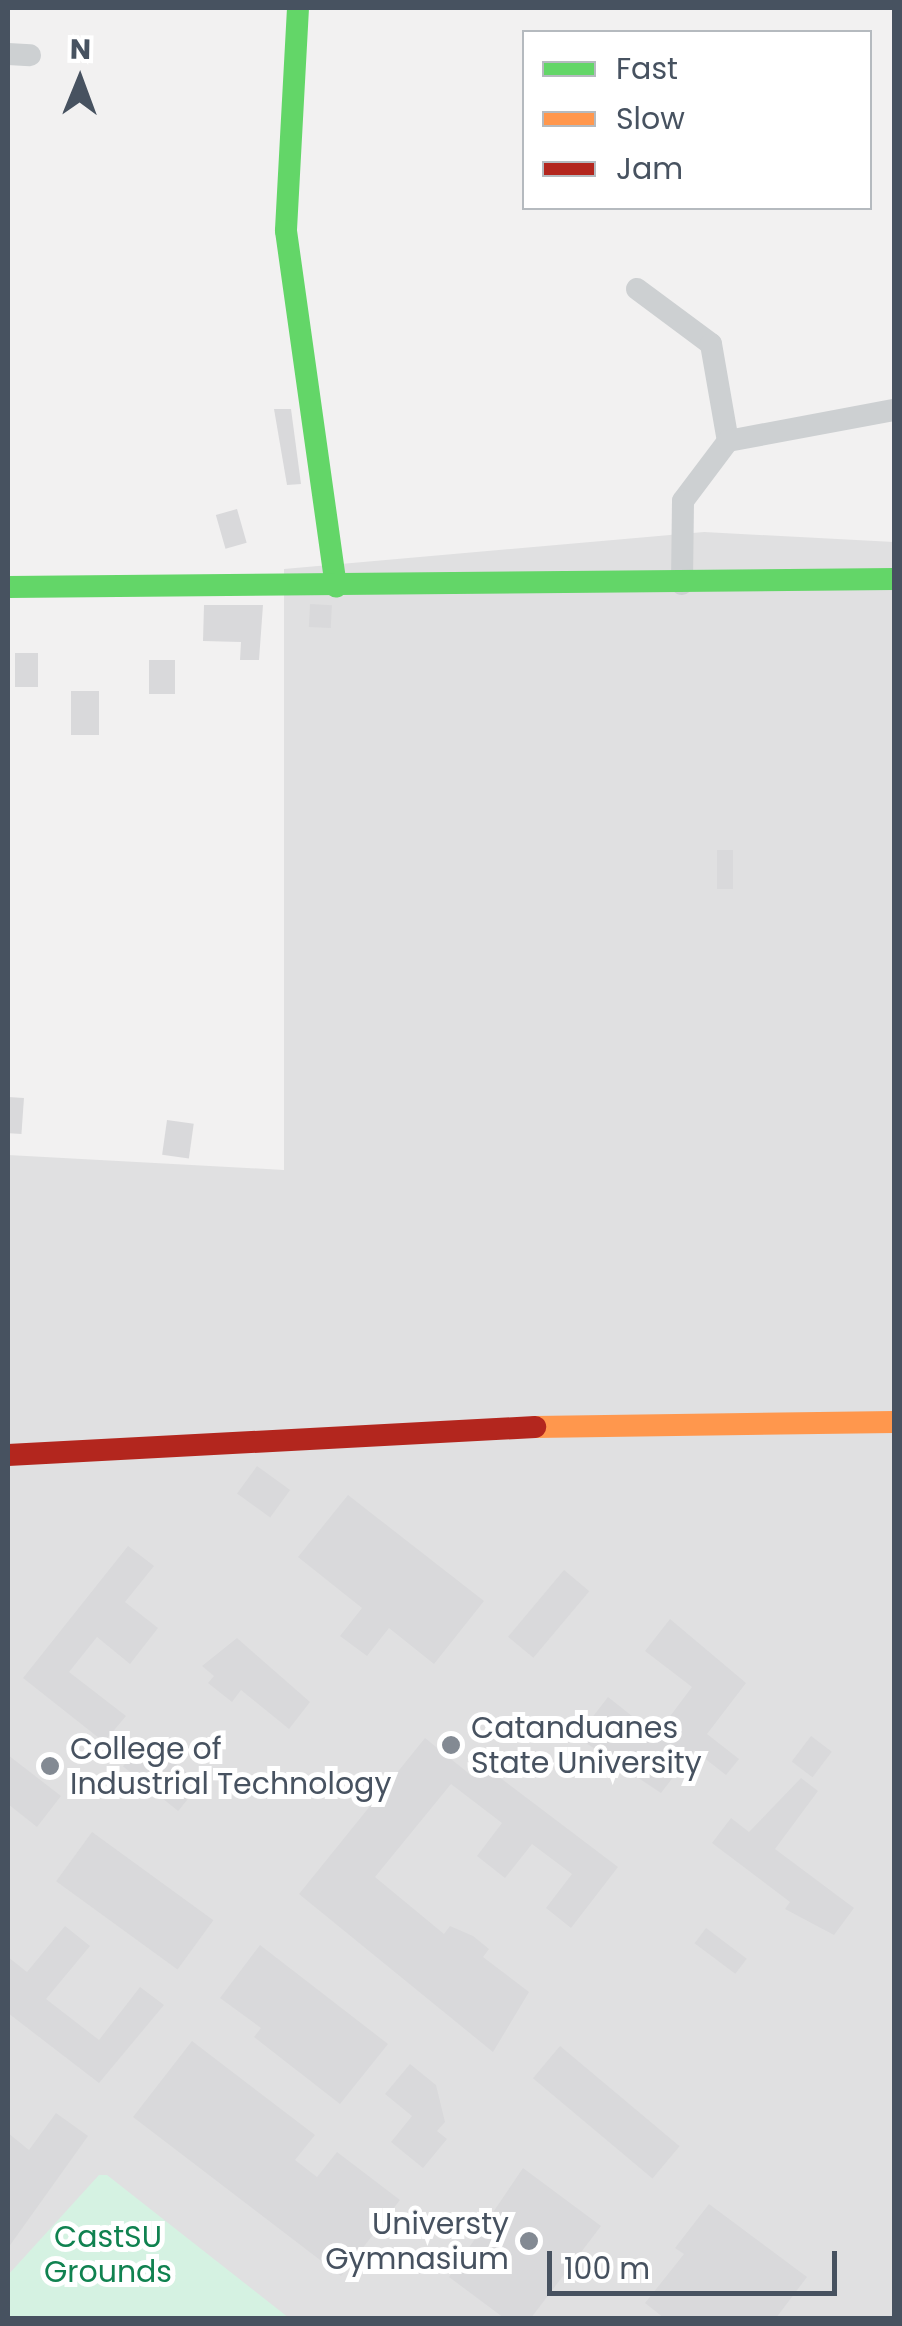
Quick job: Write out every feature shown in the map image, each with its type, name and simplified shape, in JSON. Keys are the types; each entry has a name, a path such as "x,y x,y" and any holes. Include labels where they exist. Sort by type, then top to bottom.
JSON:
{"street":[{"path":"298,8 286,231 336,586"},
{"path":"637,289 710,344 728,441"},
{"path":"682,584 683,501 728,441 894,410"},
{"path":"8,587 682,584 894,579"},
{"path":"8,1455 628,1422 894,1422"}],"shaded area":[{"name":"Catanduanes State University","path":"704,532 894,542 894,2318 8,2318 8,1155 284,1170 284,569"}],"green space":[{"name":"CastSU Grounds","path":"99,2175 107,2175 289,2318 8,2318 8,2275"}],"building":[{"path":"274,409 291,409 301,484 287,485"},
{"path":"237,509 247,543 225,549 216,515"},
{"path":"310,604 332,605 331,628 309,627"},
{"path":"204,605 263,605 259,660 240,660 241,642 203,641"},
{"path":"15,653 38,653 38,687 15,687"},
{"path":"149,660 175,660 175,694 149,694"},
{"path":"71,691 99,691 99,735 71,735"},
{"path":"717,850 733,850 733,889 717,889"},
{"path":"8,1097 24,1098 21,1134 8,1133"},
{"path":"167,1120 194,1124 189,1158 162,1155"},
{"path":"257,1466 290,1490 270,1518 237,1494"},
{"path":"348,1495 484,1601 434,1664 389,1628 367,1656 340,1636 362,1608 298,1557"},
{"path":"128,1546 154,1566 125,1602 158,1628 130,1664 97,1637 69,1672 126,1716 104,1742 23,1678"},
{"path":"564,1570 589,1591 533,1658 508,1637"},
{"path":"670,1619 746,1683 707,1734 739,1759 726,1775 694,1750 661,1793 577,1737 608,1697 656,1735 692,1687 645,1651"},
{"path":"237,1638 310,1702 289,1729 241,1690 232,1702 208,1683 214,1676 202,1666"},
{"path":"811,1736 832,1752 813,1777 792,1762"},
{"path":"425,1738 472,1776 482,1764 618,1867 571,1928 546,1908 572,1874 532,1844 505,1878 477,1856 502,1823 451,1784 375,1877 444,1934 450,1926 473,1936 489,1949 483,1957 529,1992 493,2052 299,1894"},
{"path":"145,1739 200,1784 178,1811 123,1766"},
{"path":"8,1755 61,1796 37,1827 8,1804"},
{"path":"801,1778 818,1791 775,1849 854,1908 834,1935 785,1909 790,1902 712,1843 731,1818 749,1832"},
{"path":"92,1832 213,1920 177,1970 56,1881"},
{"path":"65,1926 90,1946 46,1999 99,2040 140,1987 164,2005 99,2083 8,2013 8,1957 27,1972"},
{"path":"706,1928 747,1959 735,1974 695,1943"},
{"path":"260,1945 388,2044 340,2104 254,2037 261,2028 220,1998"},
{"path":"192,2041 315,2135 295,2160 317,2177 337,2152 400,2200 341,2276 133,2117"},
{"path":"560,2046 680,2146 653,2178 533,2078"},
{"path":"410,2064 436,2085 445,2122 437,2131 447,2139 423,2168 391,2142 412,2116 385,2094"},
{"path":"56,2113 88,2136 8,2248 8,2133 29,2150"},
{"name":"Universty Gymnasium","path":"523,2168 601,2226 531,2318 504,2318 449,2277"},
{"path":"709,2204 807,2277 776,2318 664,2318 645,2303 684,2254 675,2248"}],"traffic: fast":[{"path":"298,8 286,231 336,586"},
{"path":"8,587 894,579"}],"traffic: slow":[{"path":"535,1427 894,1422"}],"traffic: jam":[{"path":"8,1455 535,1427"}],"place":[{"name":"Catanduanes State University","path":"451,1745"},
{"name":"College of Industrial Technology","path":"50,1766"},
{"name":"Universty Gymnasium","path":"529,2241"}]}
